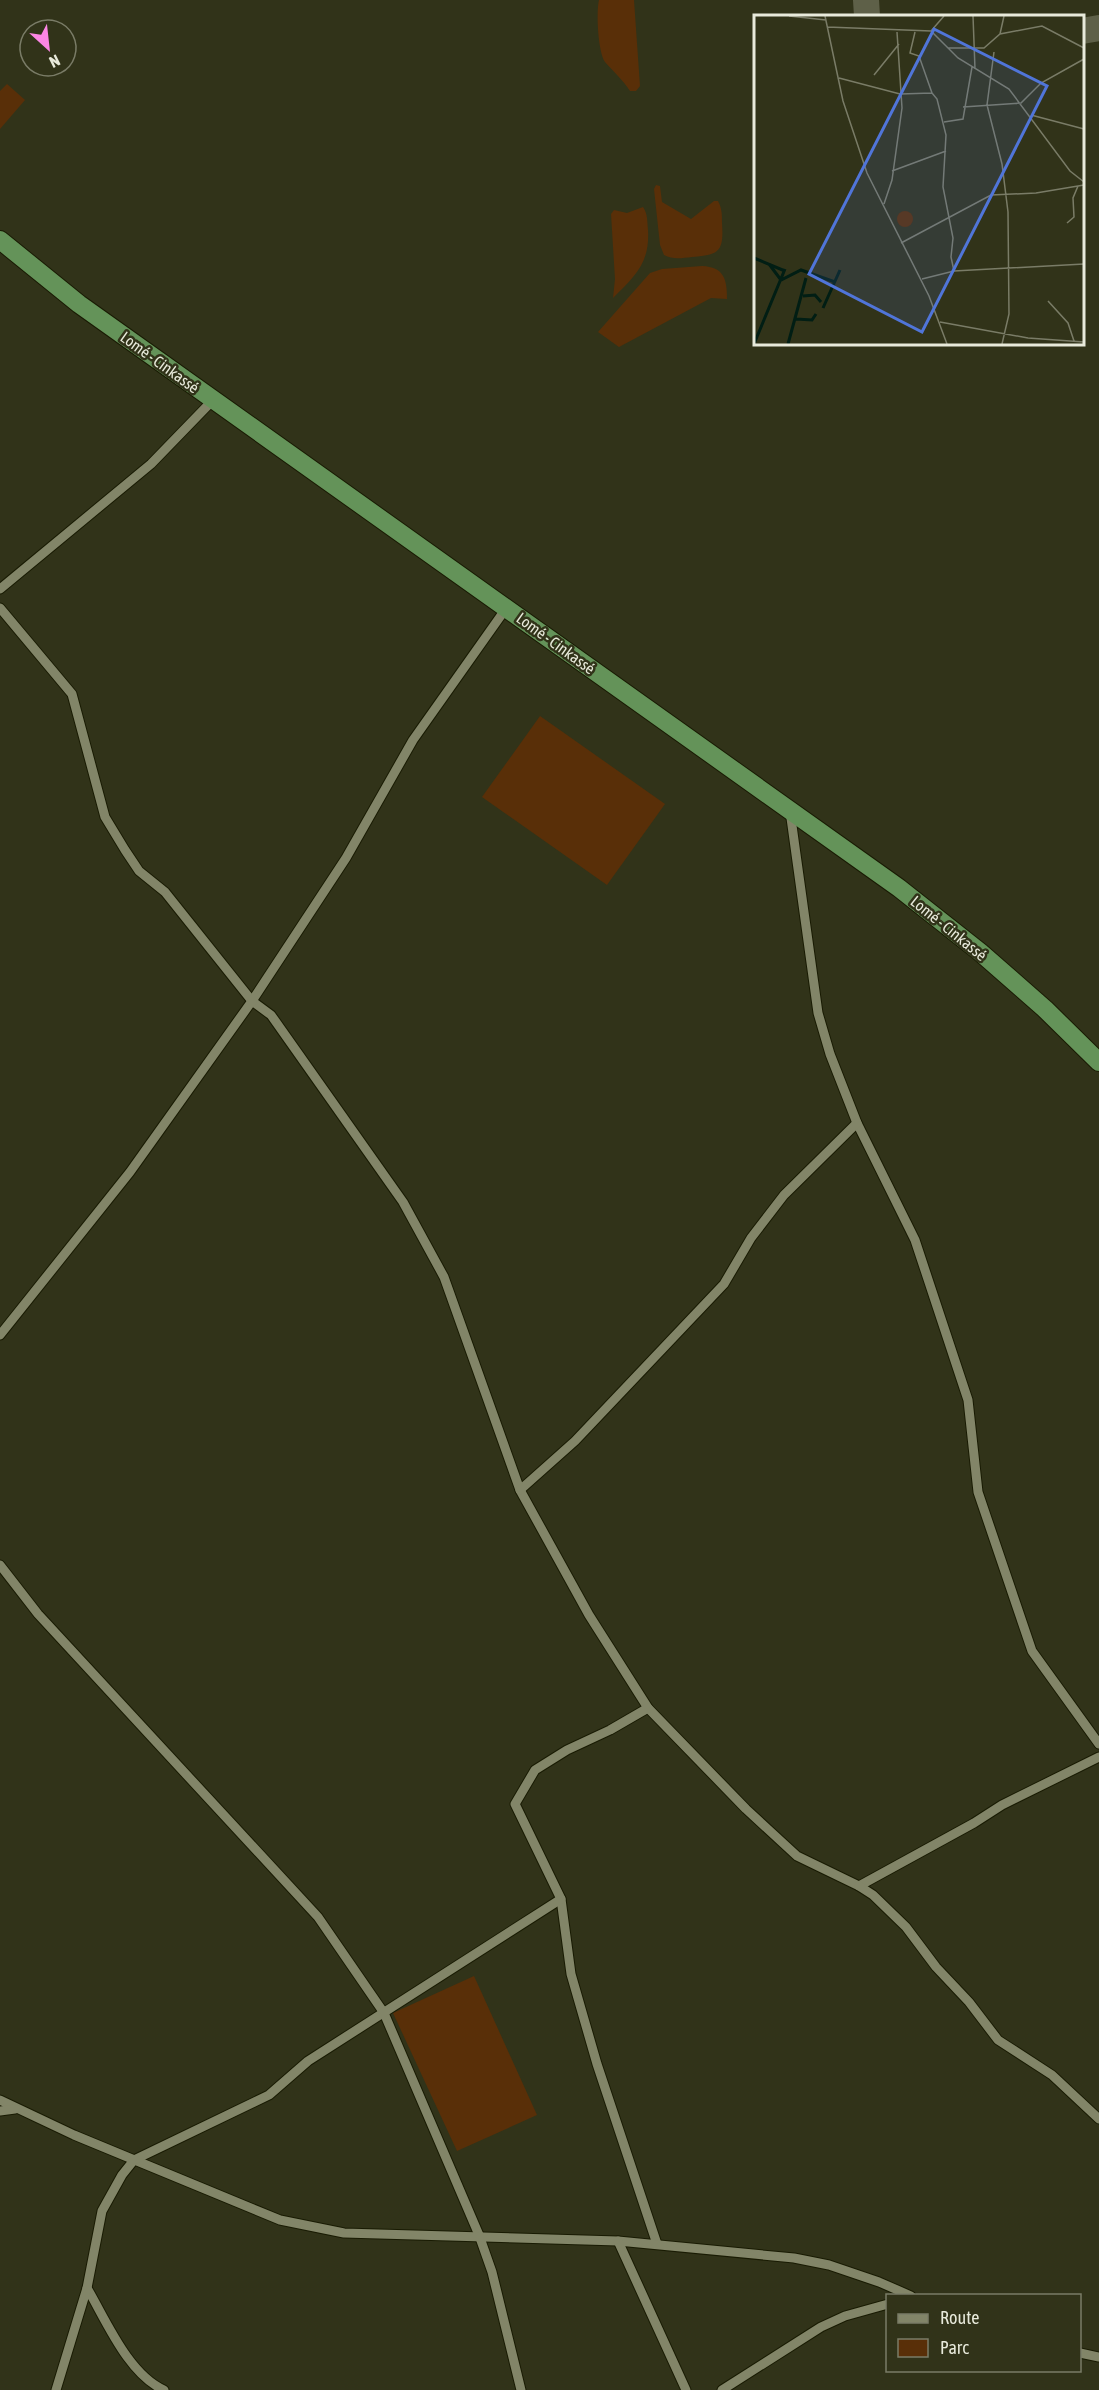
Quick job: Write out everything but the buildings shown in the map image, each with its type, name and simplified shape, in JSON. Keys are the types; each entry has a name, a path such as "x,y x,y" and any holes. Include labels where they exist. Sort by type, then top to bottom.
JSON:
{"highway":[{"name":"Lomé - Cinkassé","path":"0,240 79,304 899,888 980,952 1045,1009 1099,1062"}],"street":[{"path":"0,590 151,464 213,400"},
{"path":"0,608 72,694 105,817 125,850 140,871 165,892 252,1001 271,1015 403,1202 444,1277 520,1490 589,1615 648,1708 746,1809 797,1856 873,1895 906,1927 936,1967 969,2002 998,2040 1052,2075 1099,2120"},
{"path":"0,1335 130,1173 252,1001 346,858 413,740 507,608"},
{"path":"789,809 818,1013 830,1054 857,1123 915,1240 968,1400 978,1492 1032,1651 1099,1744"},
{"path":"520,1490 575,1441 724,1284 751,1238 784,1196 857,1123"},
{"path":"0,1566 38,1614 318,1917 384,2013 479,2235 492,2272 521,2390"},
{"path":"648,1708 619,1726 567,1750 535,1770 515,1804 561,1899 574,1985 597,2064 657,2244"},
{"path":"859,1886 974,1823 1002,1805 1099,1756"},
{"path":"56,2390 87,2288 102,2211 122,2175 134,2160 269,2095 308,2061 561,1899"},
{"path":"0,2100 15,2109 134,2160 280,2220 345,2233 479,2235 618,2241 794,2258 830,2265 907,2294"},
{"path":"0,2111 15,2109"},
{"path":"618,2241 686,2390"},
{"path":"87,2288 130,2362 156,2387 164,2390"},
{"path":"722,2390 821,2327 845,2316 886,2305"},
{"path":"1081,2353 1099,2357"}],"green space":[{"path":"599,0 634,0 640,86 636,91 630,91 605,62 598,32"},
{"path":"7,84 25,100 0,129 0,91"},
{"path":"656,185 660,186 662,202 691,219 714,201 718,201 722,212 722,240 718,250 708,255 685,258 664,255 660,245 654,189"},
{"path":"643,207 647,215 648,230 644,260 634,276 613,298 615,279 611,214 614,210 627,213"},
{"path":"702,266 715,269 723,275 727,299 711,298 619,347 598,332 650,273 662,269"},
{"path":"540,716 665,804 607,885 482,797"},
{"path":"474,1976 537,2115 457,2151 393,2013"}],"taxiway":[{"path":"866,0 867,15"},
{"path":"1084,31 1099,28"}]}
